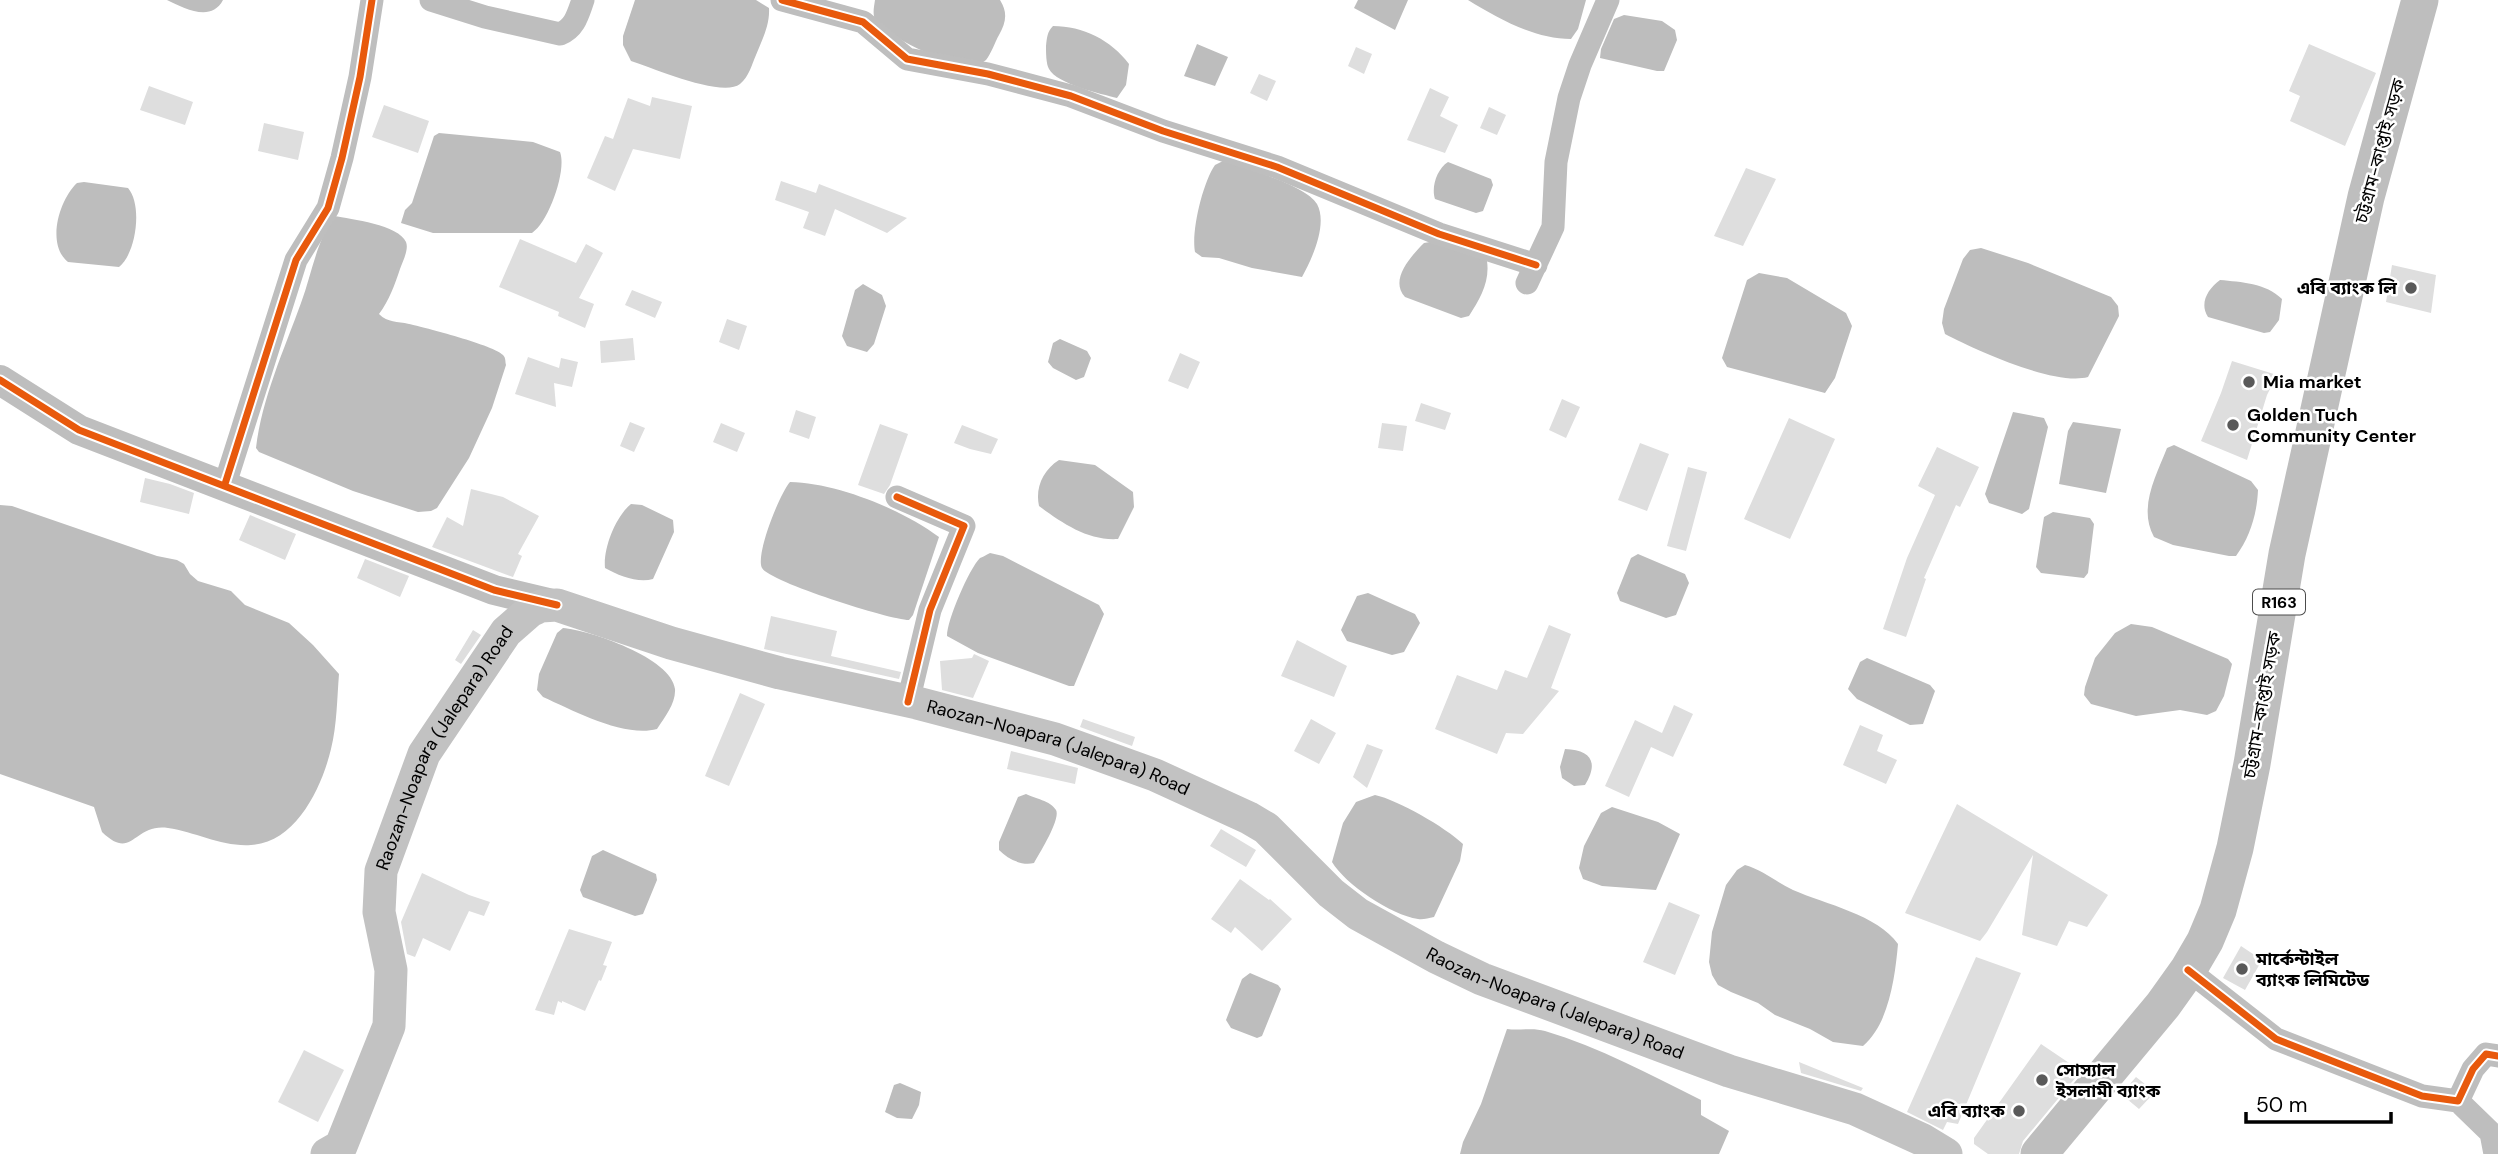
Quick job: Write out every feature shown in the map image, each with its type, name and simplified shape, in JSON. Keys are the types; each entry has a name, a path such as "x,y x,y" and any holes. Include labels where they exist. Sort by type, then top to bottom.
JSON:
{"main road":[{"name":"চট্টগ্রাম-কাপ্তাই সড়ক","path":"2039,1154 2135,1041 2188,970 2205,941 2218,910 2233,859 2252,764 2287,554 2366,197 2420,0"},
{"name":"Raozan-Noapara (Jalepara) Road","path":"327,1154 341,1146 389,1026 391,971 379,912 381,871 424,754 506,632 530,611 541,606 557,605 671,643 780,673 908,702 1055,740 1155,775 1250,818 1266,828 1331,893 1349,907 1390,933 1436,957 1482,979 1729,1071 1855,1110 1923,1140 1947,1154"}],"street":[{"path":"225,484 296,260 328,208 360,77 372,0"},
{"path":"431,0 485,17 560,34 569,31 574,24 583,0"},
{"path":"782,0 865,11 907,59 988,74 1071,96 1163,131 1277,167 1531,274 1553,227 1556,162 1569,98 1608,0"},
{"path":"0,380 79,430 225,484 494,590 557,605"},
{"path":"897,497 964,526 930,610 908,702"},
{"path":"2188,970 2276,1039 2422,1096 2458,1101 2491,1133 2495,1154"},
{"path":"2458,1101 2479,1061 2486,1054 2498,1056"}],"shaded area":[{"path":"167,0 223,0 212,11 197,12"},
{"path":"635,0 756,0 769,8 765,32 746,78 731,87 703,85 631,61 623,45 623,36"},
{"path":"875,0 1000,0 1005,22 986,60 976,64 963,64 929,54 884,29 875,19"},
{"path":"1358,0 1408,0 1395,30 1354,8"},
{"path":"1468,0 1586,0 1578,29 1571,39 1531,32"},
{"path":"1624,15 1662,21 1675,30 1677,40 1664,71 1600,58 1614,19"},
{"path":"1053,26 1096,36 1122,55 1129,64 1126,85 1117,98 1080,88 1054,74 1048,67 1046,58 1048,35"},
{"path":"1197,44 1228,57 1215,86 1184,76"},
{"path":"439,133 533,142 560,152 561,171 555,195 545,218 532,233 433,233 401,223 405,210 412,203 434,136"},
{"path":"1223,161 1288,184 1301,190 1317,204 1320,231 1302,277 1252,268 1219,258 1202,257 1195,252 1196,220 1202,194 1215,165"},
{"path":"1448,162 1491,179 1493,185 1483,211 1476,213 1435,199 1436,179"},
{"path":"77,183 128,188 133,196 136,217 133,241 130,252 119,267 68,262 61,254 56,234 60,211"},
{"path":"334,216 385,227 402,236 406,242 406,252 396,281 379,314 382,317 474,342 498,351 505,358 506,365 492,408 469,458 437,508 431,511 418,512 353,491 259,452 256,448 274,374 319,247"},
{"path":"1430,242 1478,255 1487,261 1486,283 1469,316 1461,318 1405,297 1401,290 1399,283 1404,268 1424,243"},
{"path":"1981,248 2028,263 2111,297 2118,306 2119,316 2088,377 2073,378 2036,372 1945,334 1942,323 1944,309 1963,259 1970,250"},
{"path":"1759,273 1787,278 1846,313 1852,326 1835,378 1825,393 1727,367 1722,358 1747,280"},
{"path":"2220,280 2261,286 2282,299 2279,320 2270,332 2264,333 2208,317 2204,307 2206,297"},
{"path":"863,284 882,295 886,306 874,344 867,352 847,346 842,336 855,290"},
{"path":"1060,339 1087,351 1091,358 1084,377 1076,380 1053,368 1048,362 1053,343"},
{"path":"2013,412 2044,418 2048,427 2029,509 2022,514 1989,503 1985,494"},
{"path":"2073,422 2121,429 2106,493 2059,484 2068,431"},
{"path":"2174,445 2251,481 2258,490 2252,525 2236,556 2173,545 2154,537 2148,515 2150,492 2167,448"},
{"path":"1059,460 1095,465 1133,492 1134,507 1118,539 1086,534 1039,506 1038,493 1042,480"},
{"path":"790,482 828,487 868,499 939,537 909,620 831,599 786,582 762,568 765,538"},
{"path":"631,504 642,505 673,520 674,532 653,579 629,578 605,568 606,551 612,533 620,516"},
{"path":"0,505 12,506 157,556 177,560 184,564 198,581 231,591 245,605 289,623 313,645 339,674 336,721 321,780 314,796 294,824 267,842 251,845 219,842 168,828 156,828 127,843 120,843 102,832 94,807 0,774"},
{"path":"2053,512 2090,518 2094,524 2088,573 2084,578 2041,573 2036,567 2044,517"},
{"path":"990,553 1003,556 1099,605 1104,614 1074,686 978,653 947,636 955,607 970,573 980,558"},
{"path":"1638,554 1685,574 1689,583 1676,615 1666,618 1620,601 1617,593 1631,558"},
{"path":"1368,593 1415,614 1420,623 1404,652 1392,655 1347,641 1341,630 1357,596"},
{"path":"2131,624 2152,627 2228,659 2232,664 2224,696 2216,711 2207,715 2180,710 2136,716 2091,704 2084,695 2095,658 2115,633"},
{"path":"563,628 609,640 660,667 675,689 674,699 657,729 644,731 615,727 543,697 537,690 539,674 557,633"},
{"path":"1867,658 1930,685 1935,691 1923,724 1910,725 1857,699 1848,689 1860,662"},
{"path":"1565,749 1581,752 1590,759 1591,770 1585,785 1574,786 1562,778 1560,767"},
{"path":"1026,794 1050,804 1057,814 1053,828 1034,863 1029,864 1015,861 999,850 999,842 1018,797"},
{"path":"1375,795 1421,815 1463,844 1460,861 1434,917 1418,919 1382,905 1347,880 1332,862 1343,823 1356,802"},
{"path":"1612,807 1658,822 1680,834 1656,890 1602,886 1583,879 1579,868 1584,846 1601,813"},
{"path":"603,850 656,874 657,880 643,914 635,916 583,897 580,890 592,856"},
{"path":"1745,865 1793,890 1850,911 1878,925 1898,944 1885,1013 1872,1037 1863,1046 1833,1042 1718,985 1709,962 1712,932 1726,885 1737,870"},
{"path":"1250,973 1278,985 1281,989 1262,1036 1257,1038 1231,1028 1226,1020 1242,979"},
{"path":"1507,1029 1540,1030 1585,1045 1701,1100 1701,1115 1729,1131 1719,1154 1460,1154"},
{"path":"900,1083 921,1092 919,1105 912,1119 897,1118 885,1112 894,1085"}],"building":[{"path":"2309,44 2376,73 2345,146 2290,121 2300,96 2289,91"},
{"path":"1356,47 1372,54 1364,74 1348,66"},
{"path":"1259,74 1276,81 1267,101 1250,93"},
{"path":"149,86 193,102 185,125 140,110"},
{"path":"1430,88 1449,97 1440,116 1458,125 1445,153 1407,140"},
{"path":"652,97 692,106 680,159 633,149 615,191 587,178 605,136 613,139 628,98 650,106"},
{"path":"384,105 429,121 418,153 372,137"},
{"path":"1489,107 1506,115 1497,135 1480,128"},
{"path":"264,123 304,132 298,160 258,151"},
{"path":"1746,168 1776,179 1743,246 1714,236"},
{"path":"781,181 816,193 819,184 907,218 887,233 835,209 825,236 803,228 809,212 775,200"},
{"path":"520,239 576,263 586,244 603,253 579,298 594,304 585,328 558,316 559,312 499,287"},
{"name":"এবি ব্যাংক লি","path":"2392,265 2436,275 2431,313 2386,302"},
{"path":"632,290 662,302 655,318 625,305"},
{"path":"727,319 747,326 739,350 719,342"},
{"path":"633,338 635,360 601,363 600,341"},
{"path":"1180,353 1200,362 1188,389 1168,381"},
{"path":"528,357 559,368 561,358 578,362 572,387 554,383 556,407 515,394"},
{"name":"Golden Tuch Community Center","path":"2232,361 2277,375 2267,395 2247,460 2201,441"},
{"path":"1562,399 1580,407 1566,438 1549,430"},
{"path":"1421,403 1451,413 1445,430 1415,421"},
{"path":"796,410 816,417 809,439 789,432"},
{"path":"1789,418 1835,439 1790,539 1744,519"},
{"path":"630,422 645,428 634,452 620,446"},
{"path":"721,423 745,433 737,452 713,442"},
{"path":"1382,423 1407,426 1403,451 1378,448"},
{"path":"880,424 908,434 890,485 884,494 858,485"},
{"path":"962,425 998,439 991,454 954,443"},
{"path":"1640,443 1669,454 1647,511 1618,500"},
{"path":"1937,447 1979,467 1960,507 1956,505 1924,578 1926,579 1906,637 1883,629 1907,558 1935,495 1918,486"},
{"path":"1688,467 1707,472 1686,551 1667,546"},
{"path":"145,478 194,493 189,514 140,502"},
{"path":"471,489 503,497 539,516 518,554 522,556 513,577 432,547 447,517 463,526"},
{"path":"250,515 296,534 285,560 239,540"},
{"path":"365,559 409,576 400,597 357,578"},
{"path":"771,616 837,631 831,656 901,672 899,679 764,649"},
{"path":"1549,625 1571,634 1551,688 1559,691 1523,734 1506,733 1497,754 1435,729 1457,675 1497,690 1505,670 1527,678"},
{"path":"473,630 481,635 461,664 455,660"},
{"path":"1297,640 1347,666 1334,697 1281,676"},
{"path":"974,654 989,661 973,698 942,690 940,661 972,658"},
{"path":"740,693 765,704 729,786 705,776"},
{"path":"1674,705 1693,714 1673,757 1651,747 1629,797 1605,786 1635,720 1662,733"},
{"path":"1083,719 1135,737 1132,746 1080,727"},
{"path":"1311,719 1336,733 1319,764 1294,751"},
{"path":"1860,725 1883,735 1877,751 1897,760 1886,784 1843,765"},
{"path":"1367,744 1383,750 1367,788 1353,777"},
{"path":"1011,751 1078,768 1075,784 1007,769"},
{"path":"1957,804 2108,895 2087,927 2069,921 2057,946 2022,935 2033,855 1980,941 1905,913"},
{"path":"1221,829 1256,850 1246,867 1210,846"},
{"path":"422,873 490,902 484,916 469,911 450,951 423,938 415,957 407,954 401,922"},
{"path":"1240,879 1270,899 1292,919 1262,951 1235,927 1231,933 1211,919"},
{"path":"1669,902 1700,915 1675,975 1643,962"},
{"path":"569,929 612,942 603,965 607,966 601,981 599,980 585,1011 562,1001 558,1001 554,1015 535,1010"},
{"name":"মার্কেন্টাইল ব্যাংক লিমিটেড","path":"2241,946 2262,960 2245,990 2223,978"},
{"path":"1976,957 2021,973 1958,1124 1947,1122 1943,1130 1907,1112"},
{"path":"2041,1044 2081,1071 2023,1141 2019,1154 1988,1154 1974,1144 1974,1138"},
{"path":"304,1050 344,1070 318,1122 278,1102"},
{"path":"1799,1062 1863,1088 1861,1091 1801,1073"},
{"path":"2136,1077 2155,1092 2139,1109 2121,1094"}],"cycle path":[{"path":"225,484 296,260 328,208 360,77 372,0"},
{"path":"782,0 863,22 907,59 988,74 1071,96 1163,131 1277,167 1439,234 1536,265"},
{"path":"0,380 79,430 494,590 557,605"},
{"path":"897,497 964,526 930,610 908,702"},
{"path":"2188,970 2276,1039 2422,1096 2458,1101 2473,1069 2486,1054 2498,1056"}],"place":[{"name":"এবি ব্যাংক লি","path":"2411,288"},
{"name":"Mia market","path":"2249,382"},
{"name":"Golden Tuch Community Center","path":"2233,425"},
{"name":"মার্কেন্টাইল ব্যাংক লিমিটেড","path":"2242,969"},
{"name":"সোস্যাল ইসলামী ব্যাংক","path":"2042,1080"},
{"name":"এবি ব্যাংক","path":"2019,1111"}]}
